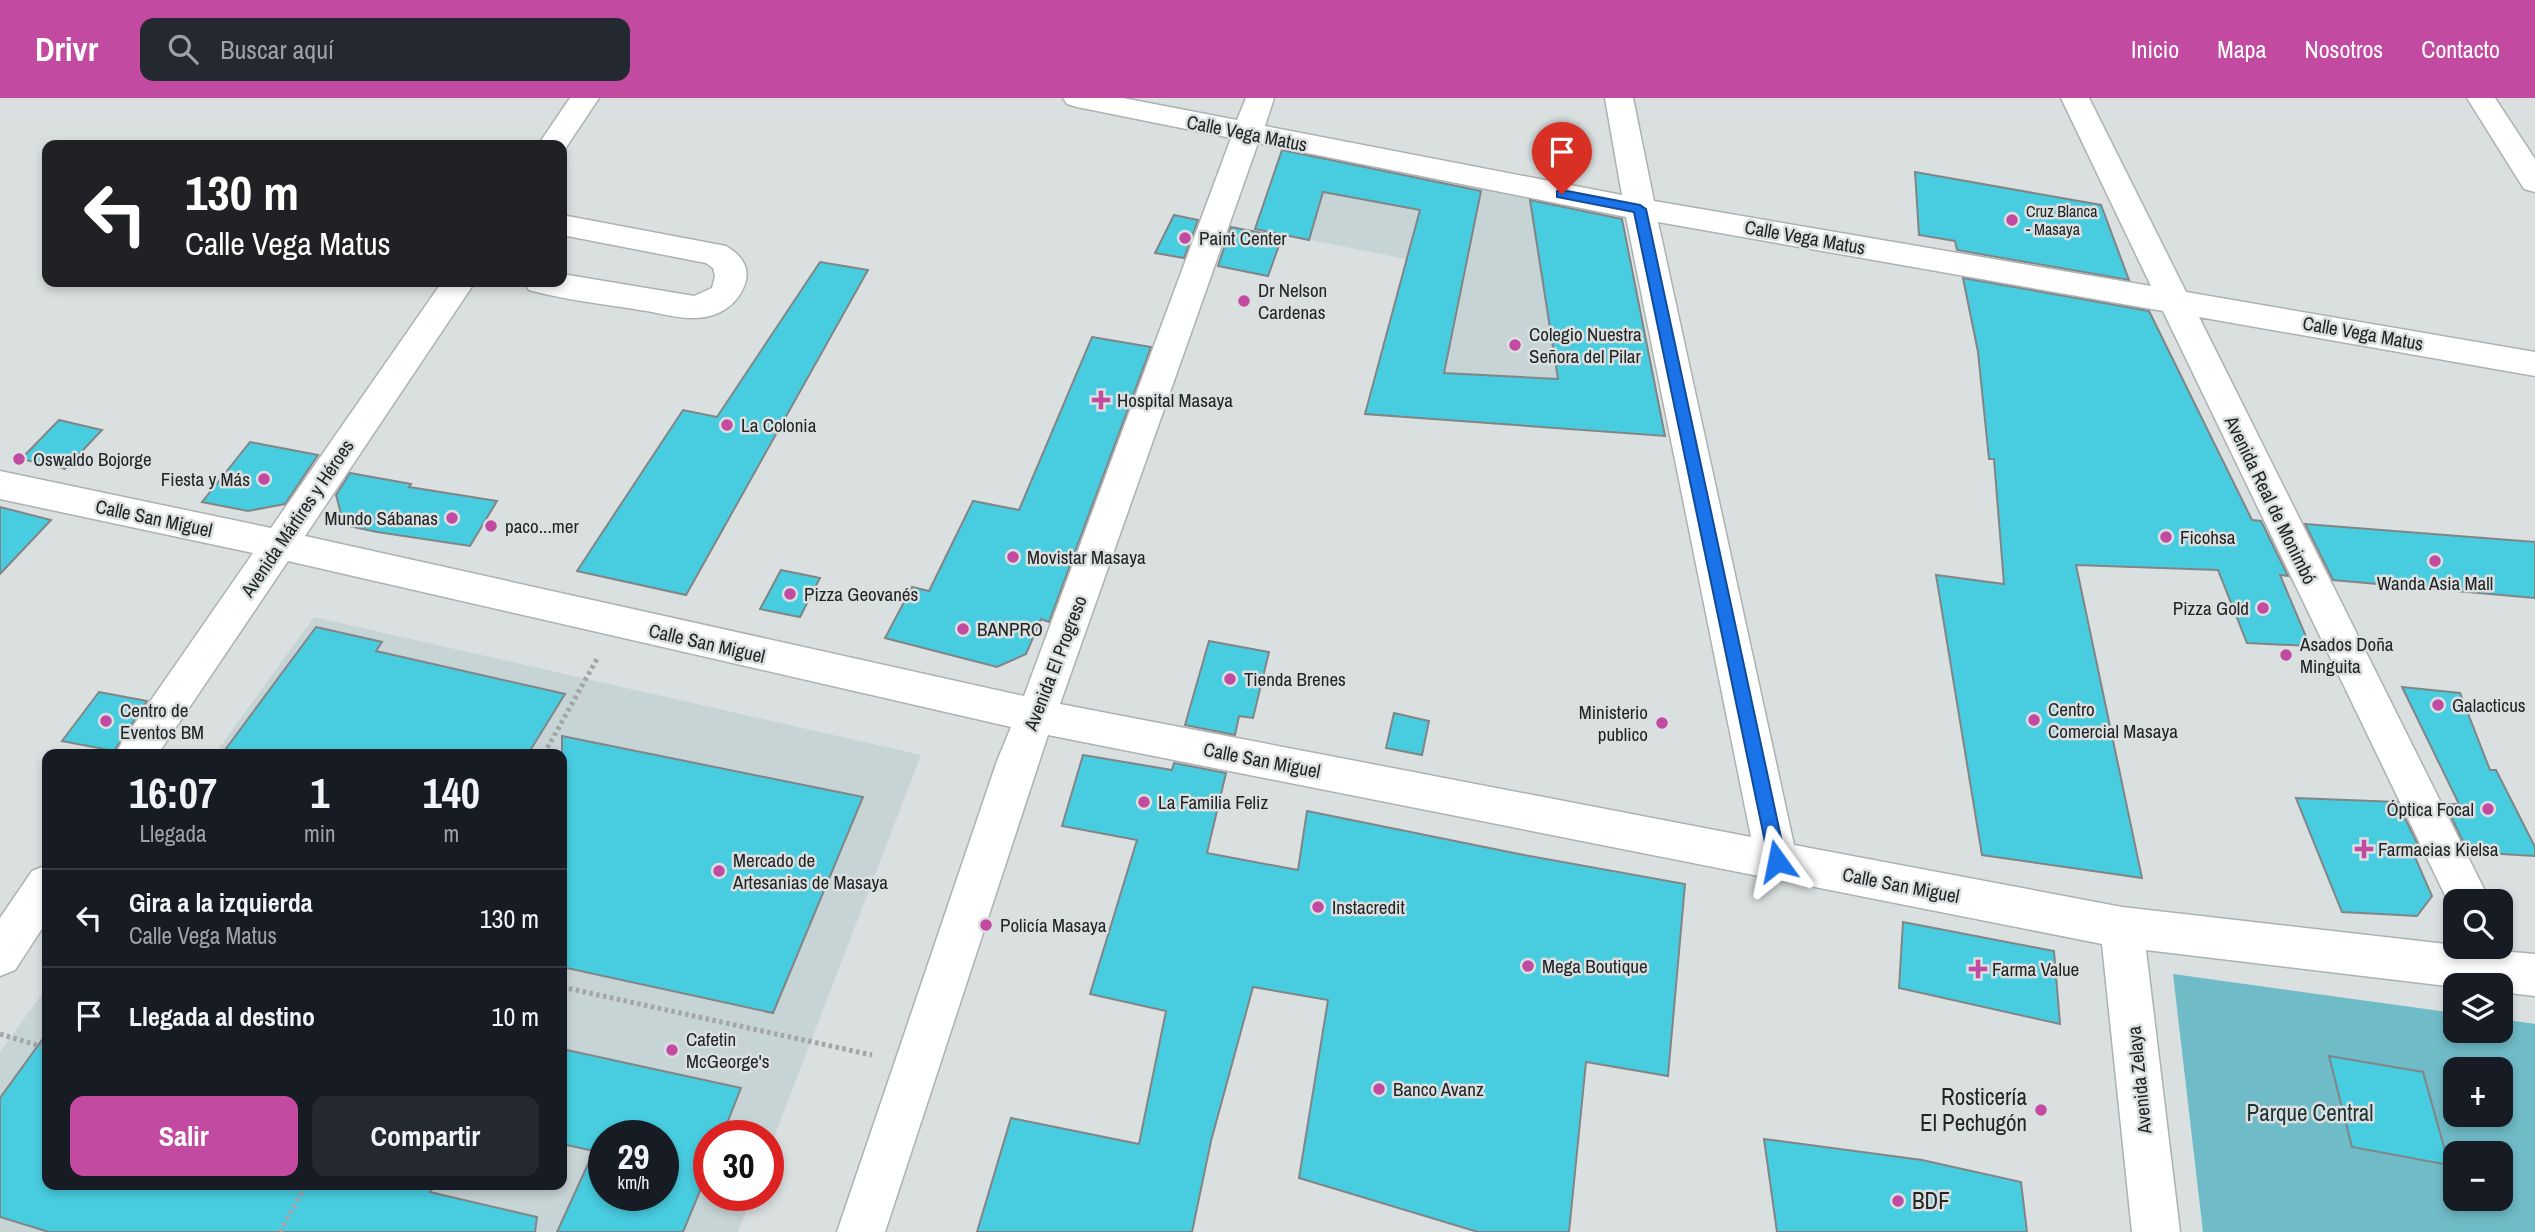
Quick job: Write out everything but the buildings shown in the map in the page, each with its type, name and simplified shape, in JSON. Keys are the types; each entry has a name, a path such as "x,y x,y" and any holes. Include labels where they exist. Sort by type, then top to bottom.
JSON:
{"street":[{"path":"556,140 585,98"},
{"name":"Calle Vega Matus","path":"1077,98 1640,209 2172,299 2535,364"},
{"name":"Avenida El Progreso","path":"861,1232 1017,761 1036,716 1260,98"},
{"path":"1619,98 1777,861"},
{"name":"Avenida Real de Monimbó","path":"2075,98 2463,889"},
{"path":"2481,98 2535,182"},
{"path":"567,226 715,254 728,262 731,276 726,294 711,303 694,307 567,286"},
{"name":"Avenida Mártires y Héroes","path":"139,749 456,287"},
{"name":"Calle San Miguel","path":"0,485 278,544 1036,716 2122,927 2510,964"},
{"path":"0,955 42,892"},
{"name":"Avenida Zelaya","path":"2122,927 2156,1232"}],"path":[{"path":"547,749 618,623"},
{"path":"567,988 918,1064"},
{"path":"0,1034 42,1047"},
{"path":"280,1232 303,1190"}],"shaded area":[{"name":"Colegio Nuestra Señora del Pilar","path":"1283,147 1621,214 1665,436 1365,414 1406,259 1255,229"},
{"name":"Mercado de Artesanias de Masaya","path":"314,617 921,755 781,1120 693,1120 693,1211 746,1211 738,1232 0,1232 0,1052 42,994 42,1190 567,1190 567,749 219,749"}],"green space":[{"name":"Parque Central","path":"2173,974 2443,1011 2443,1043 2513,1043 2513,1021 2535,1024 2535,1232 2203,1232"}],"place":[{"name":"Cruz Blanca - Masaya","path":"2012,220"},
{"name":"Paint Center","path":"1185,238"},
{"name":"Dr Nelson Cardenas","path":"1244,301"},
{"name":"Colegio Nuestra Señora del Pilar","path":"1515,345"},
{"name":"Hospital Masaya","path":"1101,400"},
{"name":"La Colonia","path":"727,425"},
{"name":"Oswaldo Bojorge","path":"19,459"},
{"name":"Fiesta y Más","path":"264,479"},
{"name":"Mundo Sábanas","path":"452,518"},
{"name":"paco...mer","path":"491,526"},
{"name":"Ficohsa","path":"2166,537"},
{"name":"Movistar Masaya","path":"1013,557"},
{"name":"Wanda Asia Mall","path":"2435,561"},
{"name":"Pizza Geovanés","path":"790,594"},
{"name":"Pizza Gold","path":"2263,608"},
{"name":"BANPRO","path":"963,629"},
{"name":"Asados Doña Minguita","path":"2286,655"},
{"name":"Tienda Brenes","path":"1230,679"},
{"name":"Galacticus","path":"2438,705"},
{"name":"Centro Comercial Masaya","path":"2034,720"},
{"name":"Centro de Eventos BM","path":"106,721"},
{"name":"Ministerio publico","path":"1662,723"},
{"name":"La Familia Feliz","path":"1144,802"},
{"name":"Óptica Focal","path":"2488,809"},
{"name":"Farmacias Kielsa","path":"2364,849"},
{"name":"Mercado de Artesanias de Masaya","path":"719,871"},
{"name":"Instacredit","path":"1318,907"},
{"name":"Policía Masaya","path":"986,925"},
{"name":"Mega Boutique","path":"1528,966"},
{"name":"Farma Value","path":"1978,969"},
{"name":"Cafetin McGeorge's","path":"672,1050"},
{"name":"Banco Avanz","path":"1379,1089"},
{"name":"Rosticería El Pechugón","path":"2041,1110"},
{"name":"BDF","path":"1898,1201"}],"route":[{"path":"1562,194 1640,209 1777,861"}]}
